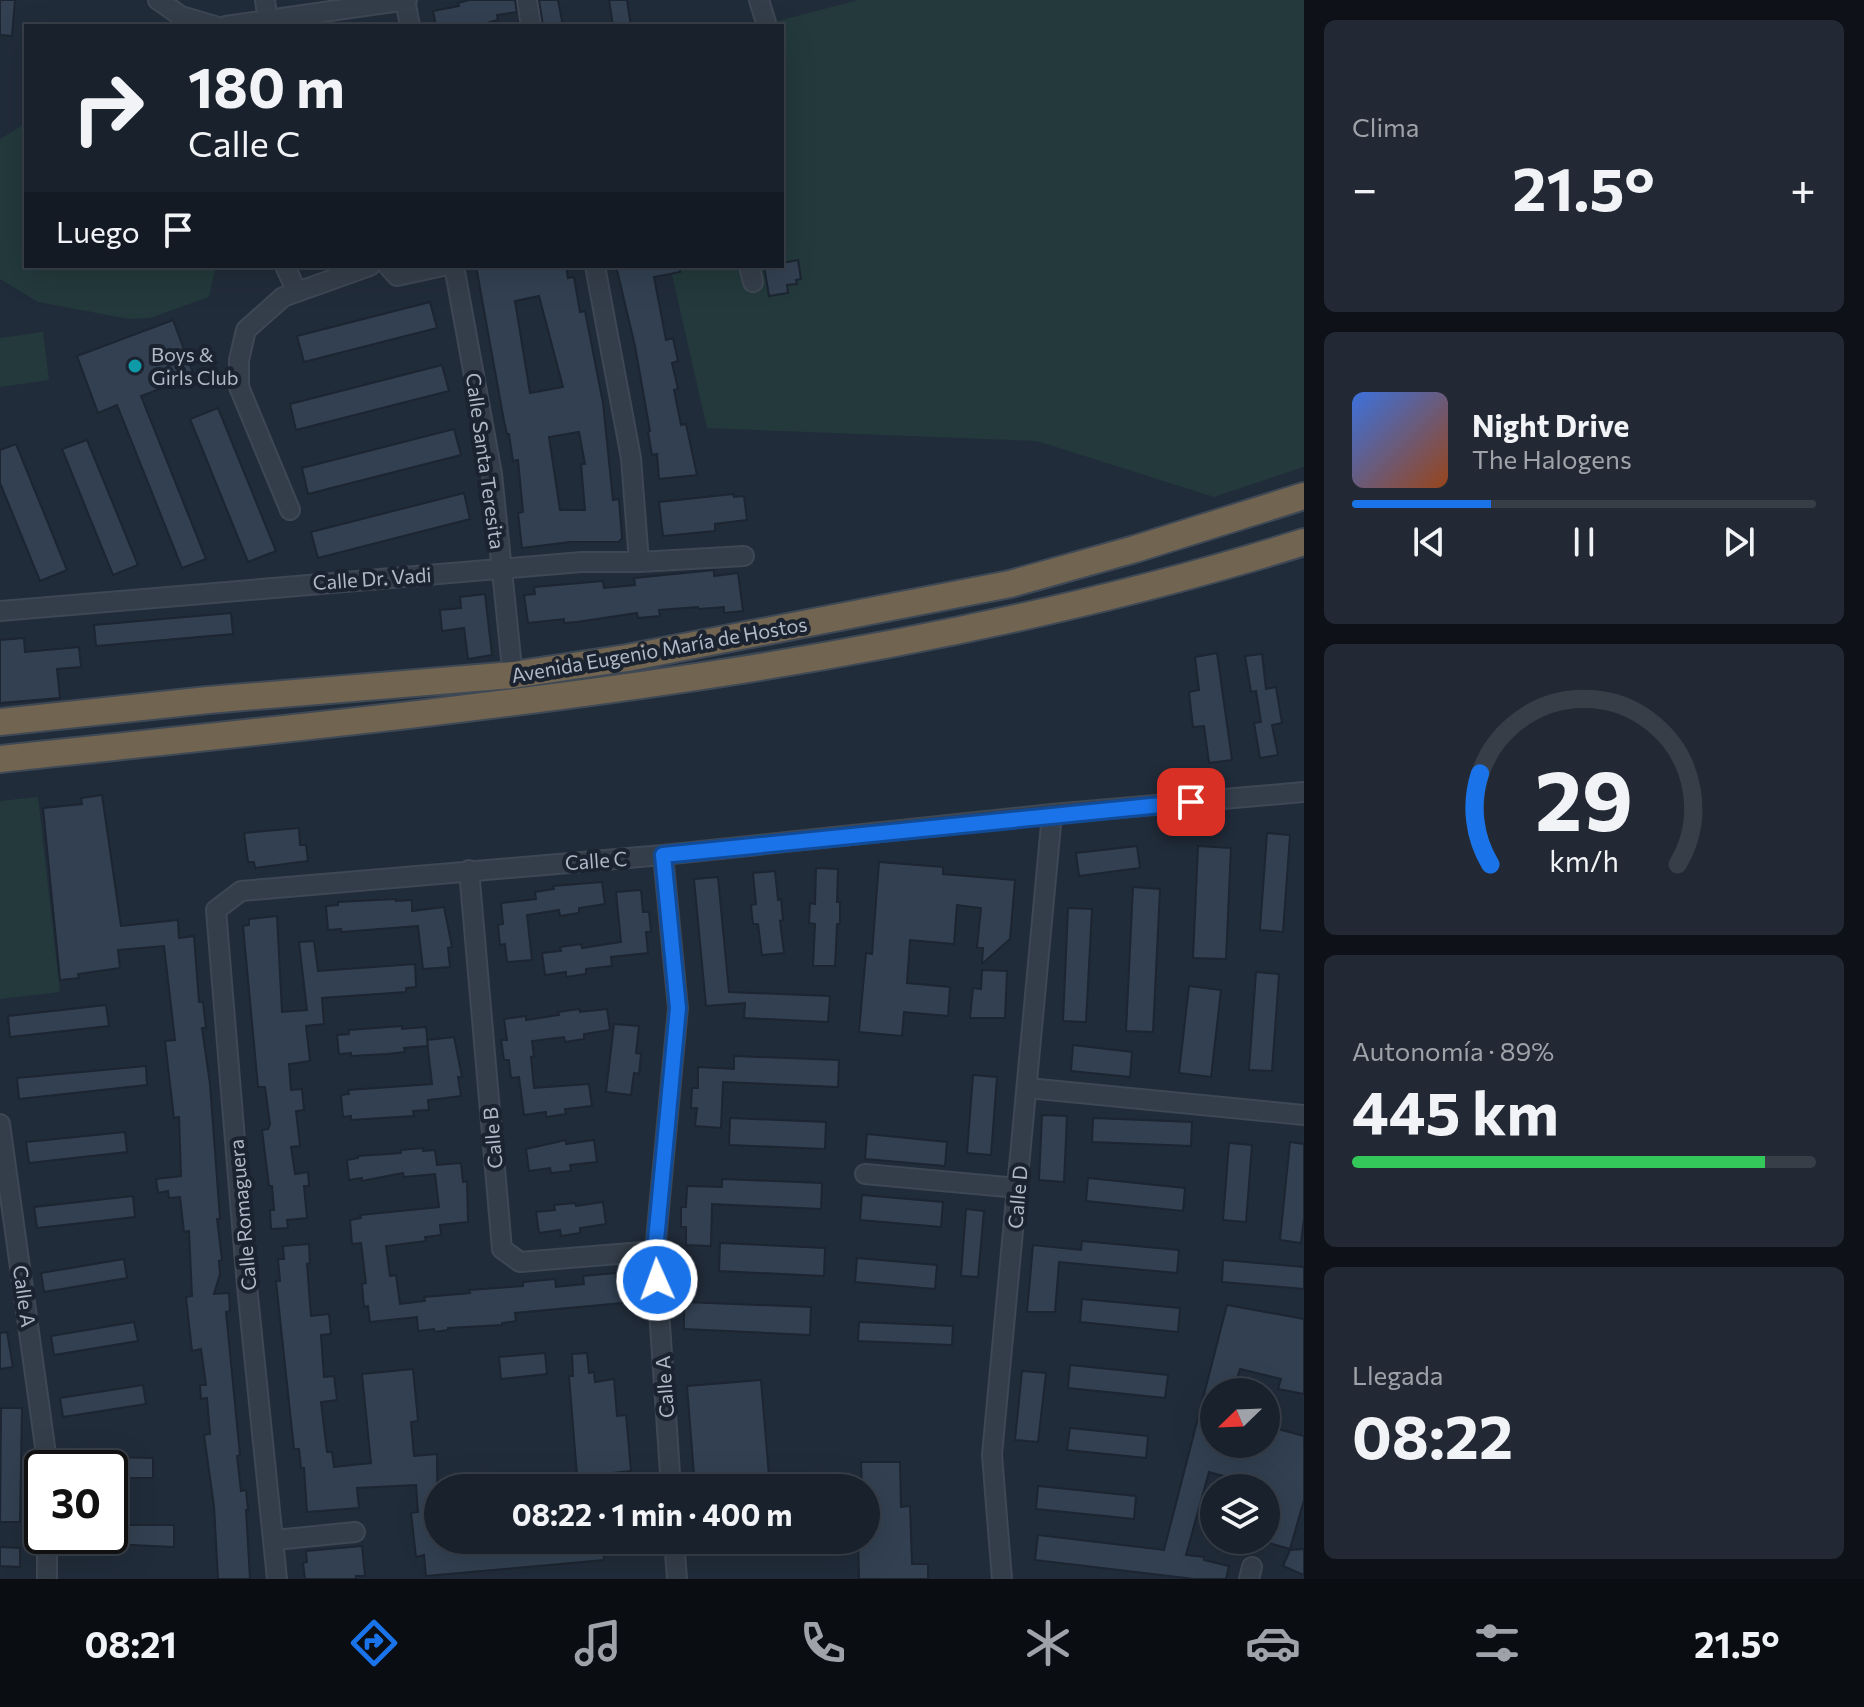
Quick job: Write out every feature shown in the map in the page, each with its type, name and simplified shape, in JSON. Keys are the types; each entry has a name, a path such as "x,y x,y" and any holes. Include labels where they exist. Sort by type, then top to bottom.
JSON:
{"highway":[{"name":"Avenida Eugenio María de Hostos","path":"0,722 513,675 627,658 1010,584 1304,496"},
{"name":"Avenida Eugenio María de Hostos","path":"0,759 501,705 741,672 1016,619 1304,542"},
{"path":"337,689 433,666 511,658 747,621 826,620"}],"street":[{"path":"158,0 181,16 208,24"},
{"path":"265,0 268,22"},
{"path":"247,24 406,0 410,24"},
{"path":"527,0 531,24"},
{"path":"759,0 766,24"},
{"path":"286,268 297,292"},
{"path":"290,510 239,387 239,360 246,330 283,297 364,268"},
{"path":"390,268 397,276 434,268"},
{"name":"Calle Santa Teresita","path":"454,268 492,474 511,658"},
{"path":"595,268 631,458 639,562"},
{"name":"Calle Dr. Vadi","path":"0,611 582,562 744,556"},
{"name":"Calle C","path":"269,889 663,855 1052,814 1304,792"},
{"name":"Calle D","path":"1002,1579 992,1455 1052,814"},
{"name":"Calle A","path":"663,855 678,1008 655,1251 670,1474"},
{"name":"Calle B","path":"469,870 502,1249 520,1262 655,1251"},
{"name":"Calle Romaguera","path":"269,889 241,891 216,910 247,1286 277,1579"},
{"path":"1028,1088 1304,1115"},
{"name":"Calle A","path":"0,1124 45,1450"},
{"path":"865,1174 1018,1188"},
{"path":"275,1540 355,1532"},
{"path":"47,1554 47,1579"},
{"path":"675,1554 677,1579"}],"green space":[{"path":"858,0 1304,0 1304,467 1214,497 1037,441 707,428 670,268 784,268 784,24 767,24"},
{"path":"24,124 24,268 216,268 209,297 150,318 129,319 38,302 0,279 0,139"},
{"path":"43,332 49,380 0,387 0,338"},
{"path":"38,797 60,992 0,999 0,801"}],"building":[{"path":"0,0 15,0 12,36 0,35"},
{"path":"469,0 515,0 517,12 497,15 498,20 483,24 436,24 433,11 459,6 458,3"},
{"path":"539,0 558,0 563,24 543,24"},
{"path":"609,0 627,0 631,24 613,24"},
{"path":"798,260 801,279 796,280 797,284 787,285 788,293 769,296 764,268 784,268 784,263"},
{"path":"476,268 566,268 568,278 574,277 580,312 585,311 603,403 613,500 619,499 622,538 619,542 570,542 522,548 518,513 523,512 518,460 513,461","holes":["539,296 563,387 530,393 515,301","579,432 585,464 581,464 585,510 560,510 549,437"]},
{"path":"616,268 680,268 680,272 654,277 666,340 673,338 678,361 672,363 678,389 674,390 681,425 686,424 697,475 659,479 657,454 652,455 635,346"},
{"path":"430,302 437,328 304,362 297,336"},
{"path":"173,320 194,376 141,396 206,559 182,568 117,405 98,413 77,356"},
{"path":"442,365 449,391 296,430 290,404"},
{"path":"218,408 276,551 248,562 190,419"},
{"path":"454,429 461,455 308,494 302,468"},
{"path":"87,440 138,565 113,575 62,449"},
{"path":"16,444 67,570 40,581 0,483 0,450"},
{"path":"464,493 470,519 318,558 311,532"},
{"path":"733,494 734,497 744,496 747,520 715,524 715,531 663,536 659,502"},
{"path":"714,570 714,576 738,573 743,611 724,613 724,607 698,607 659,610 660,616 638,618 637,613 577,622 564,623 564,619 528,623 524,595 535,594 534,587 603,581 604,588 635,585 634,578"},
{"path":"485,594 492,655 468,659 464,628 442,631 440,610 461,608 460,597"},
{"path":"231,613 233,634 96,646 94,625"},
{"path":"24,638 25,652 79,647 81,667 57,669 60,698 0,703 0,640"},
{"path":"1217,653 1232,760 1209,763 1204,726 1193,727 1189,692 1199,690 1195,657"},
{"path":"1262,654 1266,689 1276,687 1282,723 1272,725 1278,755 1260,758 1254,723 1261,722 1256,691 1251,692 1245,656"},
{"path":"102,795 121,926 178,920 179,938 194,936 199,1002 203,1002 206,1028 202,1028 210,1084 220,1219 217,1219 222,1260 219,1261 220,1274 214,1294 229,1293 230,1311 226,1312 240,1455 237,1456 241,1491 246,1490 248,1510 250,1579 218,1579 214,1506 204,1435 210,1434 207,1398 201,1399 200,1385 206,1385 201,1349 192,1351 186,1297 192,1296 189,1231 184,1232 180,1197 169,1198 168,1191 158,1193 156,1179 181,1176 179,1117 174,1118 165,1041 175,1040 164,946 118,950 120,968 60,980 43,808 82,804 81,798"},
{"path":"299,828 300,845 306,845 308,861 255,868 254,862 248,862 244,833"},
{"path":"1267,833 1290,835 1283,932 1260,930"},
{"path":"1137,846 1140,868 1079,876 1076,853"},
{"path":"1198,846 1231,848 1226,959 1193,958"},
{"path":"879,862 943,867 943,874 1015,880 1010,939 982,964 983,948 977,948 981,908 957,905 954,944 910,940 907,983 950,987 948,1016 904,1012 902,1036 859,1032 866,953 872,954"},
{"path":"816,868 838,869 840,924 837,924 835,966 813,966 815,924 809,923 810,903 815,904"},
{"path":"775,871 778,900 781,899 784,953 762,955 758,924 753,924 751,905 756,904 753,873"},
{"path":"718,877 729,992 830,996 828,1022 744,1018 745,1003 706,1006 694,879"},
{"path":"602,882 605,904 579,908 579,913 560,916 559,910 527,915 532,960 507,962 505,944 500,945 498,925 503,924 501,903 536,899 535,892 554,889 553,886"},
{"path":"1133,887 1160,889 1153,1032 1126,1031"},
{"path":"641,890 643,912 649,912 651,932 646,932 648,953 611,957 612,966 586,969 586,974 566,977 566,972 545,975 542,953 581,944 582,948 621,942 616,892"},
{"path":"412,900 412,911 444,907 452,947 448,948 450,967 423,969 418,926 341,932 341,929 328,930 326,906 338,905 338,902"},
{"path":"1068,908 1092,909 1086,1022 1063,1021"},
{"path":"277,916 282,1012 307,1010 299,942 314,941 318,971 415,964 416,987 406,988 406,992 322,998 324,1024 306,1026 310,1061 289,1064 291,1090 302,1089 304,1110 296,1111 300,1146 291,1147 295,1174 308,1172 309,1186 304,1186 307,1218 287,1220 288,1228 271,1229 270,1210 274,1210 272,1186 269,1186 262,1130 268,1129 270,1124 265,1087 258,1087 243,926 249,925 249,919"},
{"path":"982,970 1007,971 1005,1018 970,1018 973,988 981,989"},
{"path":"1256,972 1279,974 1272,1071 1249,1070"},
{"path":"1189,986 1221,990 1211,1077 1179,1073"},
{"path":"106,1005 109,1026 10,1037 8,1016"},
{"path":"579,1009 580,1012 607,1009 610,1030 584,1034 584,1039 565,1042 564,1037 532,1041 534,1088 589,1084 592,1106 565,1109 566,1114 546,1117 546,1112 524,1115 519,1077 511,1078 509,1060 504,1060 501,1040 507,1040 504,1019 526,1016 526,1020"},
{"path":"614,1024 639,1026 636,1053 641,1054 639,1074 634,1073 631,1095 606,1092"},
{"path":"402,1026 402,1029 426,1027 428,1046 404,1048 405,1052 387,1054 339,1054 337,1035 349,1034 349,1030"},
{"path":"454,1037 462,1077 458,1077 461,1096 428,1100 429,1110 413,1111 414,1116 351,1120 351,1116 343,1117 341,1095 349,1094 348,1090 432,1084 427,1040"},
{"path":"1073,1045 1132,1052 1130,1077 1071,1071"},
{"path":"734,1056 839,1060 838,1087 723,1082 721,1128 695,1126 697,1108 691,1108 692,1088 698,1088 698,1067 734,1069"},
{"path":"146,1066 147,1085 19,1099 17,1078"},
{"path":"973,1075 997,1077 991,1155 967,1153"},
{"path":"1042,1115 1067,1116 1064,1182 1039,1180"},
{"path":"730,1118 826,1122 825,1149 729,1145"},
{"path":"1093,1118 1192,1122 1191,1146 1092,1142"},
{"path":"125,1132 127,1152 29,1163 26,1142"},
{"path":"867,1134 947,1142 945,1166 865,1159"},
{"path":"566,1140 566,1144 594,1140 597,1162 570,1165 571,1171 551,1173 550,1168 529,1171 526,1149"},
{"path":"1290,1142 1304,1144 1301,1243 1280,1240"},
{"path":"1229,1143 1252,1145 1246,1222 1223,1220"},
{"path":"423,1148 423,1151 435,1150 437,1165 461,1163 463,1182 467,1181 468,1222 440,1225 441,1235 425,1237 426,1241 386,1246 390,1276 396,1275 400,1304 425,1301 424,1297 470,1293 469,1290 523,1286 523,1282 555,1279 556,1287 584,1284 583,1276 616,1273 617,1281 631,1280 633,1302 515,1313 516,1321 502,1325 448,1328 435,1332 434,1329 418,1331 417,1317 370,1322 368,1306 364,1307 362,1284 366,1283 361,1243 352,1244 350,1220 361,1218 360,1215 439,1207 435,1174 404,1177 403,1173 362,1181 362,1178 349,1180 347,1160"},
{"path":"1088,1178 1185,1188 1183,1211 1086,1201"},
{"path":"722,1179 822,1183 821,1209 712,1204 711,1246 686,1245 686,1227 681,1227 681,1207 686,1207 687,1186 722,1187"},
{"path":"862,1195 943,1202 941,1227 860,1220"},
{"path":"133,1196 135,1217 37,1228 34,1207"},
{"path":"603,1202 606,1224 580,1228 580,1233 561,1236 560,1230 539,1233 536,1212 555,1210 554,1205"},
{"path":"966,1209 984,1211 978,1277 961,1276"},
{"path":"1082,1241 1179,1250 1177,1273 1059,1262 1055,1312 1027,1312 1033,1245 1081,1250"},
{"path":"720,1243 825,1248 824,1276 719,1271"},
{"path":"309,1244 310,1263 307,1264 311,1316 329,1314 331,1334 321,1335 324,1377 334,1376 337,1400 321,1402 327,1452 332,1452 334,1467 371,1463 362,1374 413,1369 418,1421 411,1422 414,1456 437,1454 437,1474 424,1474 424,1554 604,1554 604,1560 426,1576 424,1555 416,1557 411,1513 418,1512 416,1485 357,1488 359,1508 307,1512 304,1468 301,1468 299,1449 294,1449 276,1281 280,1281 278,1259 284,1259 283,1246"},
{"path":"857,1258 937,1265 935,1289 855,1282"},
{"path":"124,1259 127,1278 44,1292 41,1273"},
{"path":"1223,1260 1304,1267 1304,1289 1222,1282"},
{"path":"1082,1299 1180,1308 1178,1332 1080,1322"},
{"path":"684,1302 811,1307 810,1335 684,1329"},
{"path":"1227,1305 1304,1319 1304,1394 1280,1389 1280,1378 1240,1369 1237,1378 1208,1378"},
{"path":"134,1322 138,1341 54,1355 51,1336"},
{"path":"859,1322 953,1326 952,1345 858,1341"},
{"path":"7,1332 13,1367 0,1369 0,1333"},
{"path":"545,1353 547,1374 501,1379 499,1357"},
{"path":"587,1353 589,1373 594,1372 595,1382 614,1379 617,1416 626,1415 631,1471 577,1474 569,1376 573,1376 572,1354"},
{"path":"1070,1365 1168,1375 1165,1398 1068,1388"},
{"path":"1022,1371 1046,1373 1038,1442 1015,1440"},
{"path":"761,1380 769,1474 694,1474 687,1386"},
{"path":"143,1385 146,1404 63,1417 60,1398"},
{"path":"1,1408 22,1408 20,1522 0,1522"},
{"path":"1200,1410 1200,1458 1280,1458 1280,1430 1304,1436 1304,1500 1290,1549 1280,1546 1280,1474 1200,1474 1200,1504 1186,1555 1204,1557 1204,1560 1229,1566 1226,1579 1194,1579 1035,1560 1038,1535 1164,1550"},
{"path":"1070,1428 1148,1436 1146,1458 1067,1450"},
{"path":"128,1457 153,1458 153,1478 128,1478"},
{"path":"861,1462 900,1462 901,1507 910,1506 912,1564 928,1564 928,1579 859,1579 858,1554 880,1554 880,1474 861,1474"},
{"path":"1038,1486 1136,1496 1134,1519 1036,1509"},
{"path":"128,1525 174,1525 174,1547 128,1545"},
{"path":"362,1546 365,1576 356,1576 356,1579 305,1579 303,1563 307,1562 306,1551"},
{"path":"0,1547 20,1548 20,1567 0,1566"},
{"path":"1304,1549 1304,1575 1283,1566 1290,1550"}],"place":[{"name":"Boys & Girls Club","path":"135,366"}],"route":[{"path":"657,1280 655,1251 678,1008 663,855 1191,802"}]}
